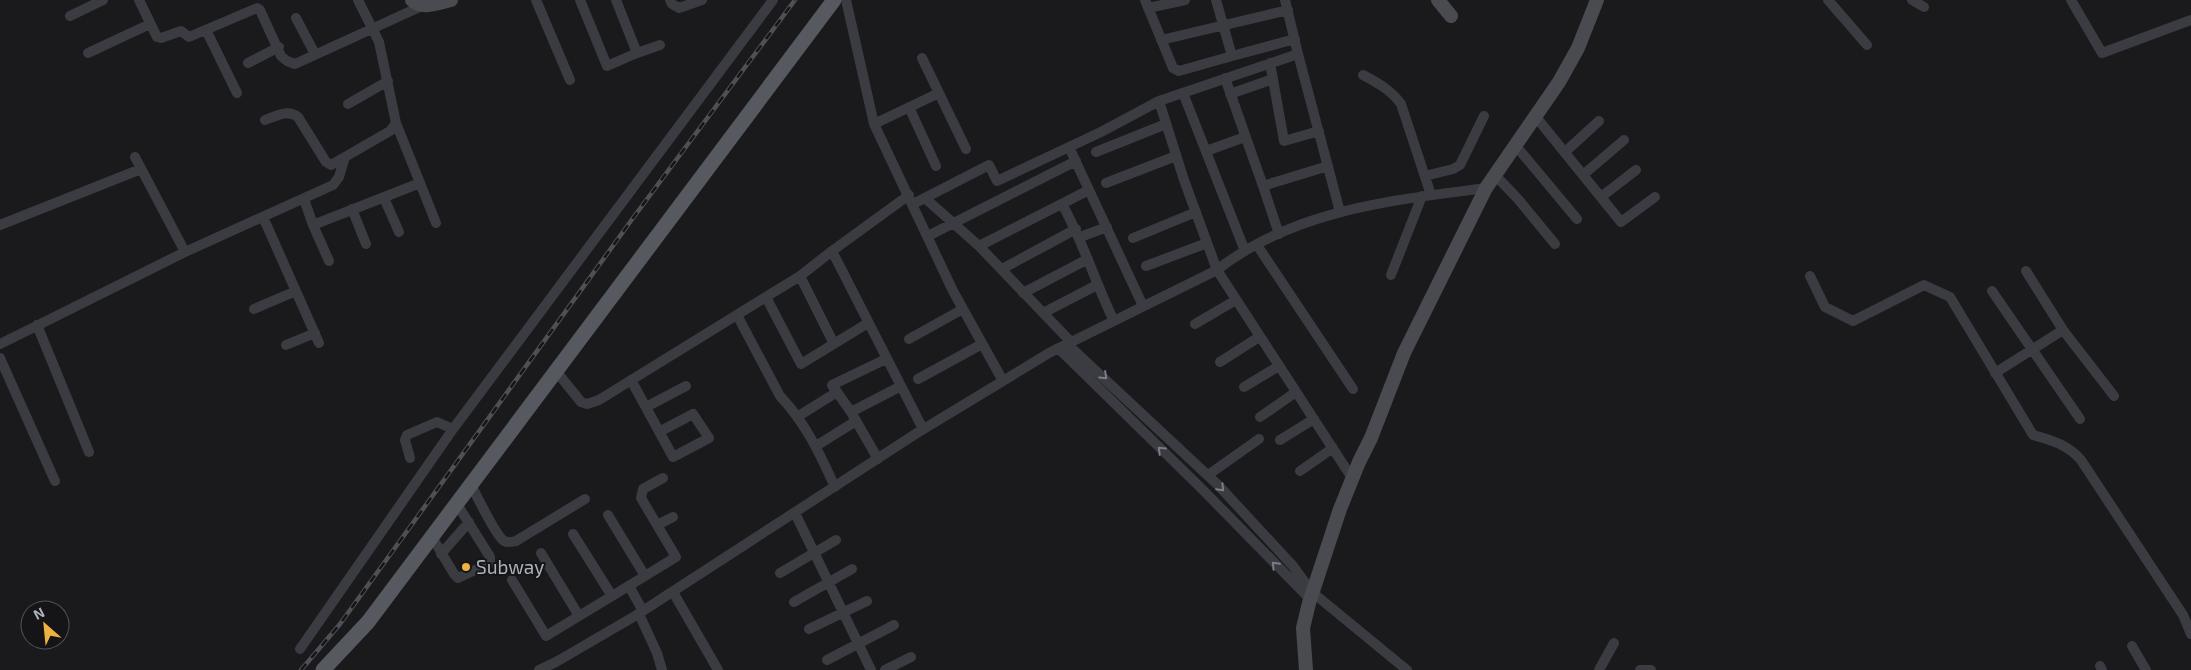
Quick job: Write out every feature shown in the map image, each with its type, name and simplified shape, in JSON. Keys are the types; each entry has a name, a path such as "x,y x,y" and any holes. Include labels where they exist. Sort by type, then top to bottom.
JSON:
{"main road":[{"path":"323,670 368,622 834,0"}],"street":[{"path":"70,16 103,0"},
{"path":"139,0 157,37 161,38 174,32 181,32 189,37 257,8 260,10 281,56 287,61 296,64 424,2 451,0"},
{"path":"358,0 379,42 396,123 436,223"},
{"path":"536,0 570,80"},
{"path":"580,0 607,66 660,45"},
{"path":"616,0 637,53"},
{"path":"670,0 672,4 679,8 702,0"},
{"path":"300,649 453,429 773,0"},
{"path":"846,0 874,124 963,309 1003,381"},
{"path":"1185,0 1146,4 1173,68 1179,71 1295,39"},
{"path":"1216,0 1232,56"},
{"path":"1438,0 1451,16"},
{"path":"1306,670 1303,628 1311,596 1352,478 1371,438 1410,340 1486,188 1559,82 1578,48 1597,0"},
{"path":"1828,0 1867,45"},
{"path":"1912,0 1924,7"},
{"path":"2071,0 2102,53 2191,20"},
{"path":"1161,40 1223,25 1286,5 1340,212"},
{"path":"296,18 315,54"},
{"path":"88,53 150,24"},
{"path":"206,30 237,93"},
{"path":"248,63 278,47"},
{"path":"556,371 581,402 587,404 599,400 800,276 832,251 911,200 926,199 989,165 997,181 1159,101 1298,54"},
{"path":"922,58 966,149"},
{"path":"1270,63 1284,141 1319,131"},
{"path":"1363,75 1385,87 1396,96 1401,104 1425,176 1426,196 1392,275"},
{"path":"1225,78 1279,234"},
{"path":"1230,94 1273,79"},
{"path":"348,104 388,81"},
{"path":"1183,92 1245,251"},
{"path":"874,124 939,93"},
{"path":"1159,101 1176,156 1217,270 1352,478"},
{"path":"909,107 936,166"},
{"path":"265,120 292,112 298,117 326,162 332,166 390,132 396,123"},
{"path":"1425,176 1453,169 1460,165 1484,116"},
{"path":"1536,117 1621,222 1655,196"},
{"path":"1565,152 1599,121"},
{"path":"1096,152 1166,124"},
{"path":"1206,151 1245,137"},
{"path":"1583,175 1624,140"},
{"path":"1516,146 1577,219"},
{"path":"1069,147 1144,306"},
{"path":"1106,183 1176,156"},
{"path":"0,344 184,252 333,185 339,177 345,157"},
{"path":"135,158 184,252"},
{"path":"928,236 1076,161"},
{"path":"1263,186 1328,166"},
{"path":"0,225 141,169"},
{"path":"1601,197 1636,170"},
{"path":"1495,175 1555,244"},
{"path":"313,225 420,184"},
{"path":"539,670 641,612 924,429 1003,381 1065,345 1217,270 1245,251 1299,223 1340,212 1426,196 1486,188"},
{"path":"979,246 1089,190"},
{"path":"384,198 399,232"},
{"path":"304,199 329,261"},
{"path":"926,199 979,246 1043,313 1065,345 1203,490 1311,596 1407,670"},
{"path":"1062,204 1078,233 1097,285 1114,321"},
{"path":"352,210 366,244"},
{"path":"1133,238 1196,212"},
{"path":"264,217 317,338 286,345"},
{"path":"1002,270 1078,233 1106,227"},
{"path":"1146,266 1207,243"},
{"path":"1257,245 1353,390"},
{"path":"832,251 886,359 924,429"},
{"path":"1023,292 1088,259"},
{"path":"2026,271 2063,330 2114,396"},
{"path":"800,276 834,344"},
{"path":"1810,276 1824,307 1853,321 1924,285 1950,297 2033,435 2054,440 2072,450 2081,460 2183,616 2191,634"},
{"path":"1043,313 1097,285"},
{"path":"254,309 296,291"},
{"path":"1992,291 2080,419"},
{"path":"766,297 801,364 868,323"},
{"path":"1195,324 1236,300"},
{"path":"909,339 963,309"},
{"path":"737,315 780,396 816,446 835,487"},
{"path":"37,325 89,452"},
{"path":"1995,373 2063,330"},
{"path":"1220,362 1260,337"},
{"path":"918,380 982,344"},
{"path":"1065,345 1208,475 1286,558 1311,596"},
{"path":"0,358 55,481"},
{"path":"878,459 851,412 832,385 886,359"},
{"path":"1244,387 1278,366"},
{"path":"631,380 646,407 659,432 673,458 709,438 693,414 659,432"},
{"path":"646,407 686,386"},
{"path":"851,412 901,386"},
{"path":"796,417 837,392"},
{"path":"1260,416 1296,392"},
{"path":"1280,440 1314,419"},
{"path":"816,446 856,421"},
{"path":"410,458 405,440 407,435 437,422 453,429"},
{"path":"1208,475 1260,439"},
{"path":"1300,470 1333,448"},
{"path":"512,580 546,636 676,558 641,498 643,489 663,478"},
{"path":"471,486 502,540 507,542 516,541 586,499"},
{"path":"432,536 441,554 458,578 490,563 490,557 457,504"},
{"path":"795,513 871,670"},
{"path":"608,515 645,576"},
{"path":"657,526 673,517"},
{"path":"441,554 469,522"},
{"path":"573,534 612,596"},
{"path":"780,572 836,540"},
{"path":"541,553 579,616"},
{"path":"794,602 852,569"},
{"path":"629,586 641,612 662,670"},
{"path":"673,592 718,670"},
{"path":"809,630 867,601"},
{"path":"827,660 894,625"},
{"path":"1599,670 1614,642"},
{"path":"2132,646 2146,670"},
{"path":"885,670 911,657"},
{"path":"1640,670 1651,670"}],"railway":[{"path":"301,670 340,624 633,218 795,0"}],"place":[{"name":"Subway","path":"466,567"}]}
